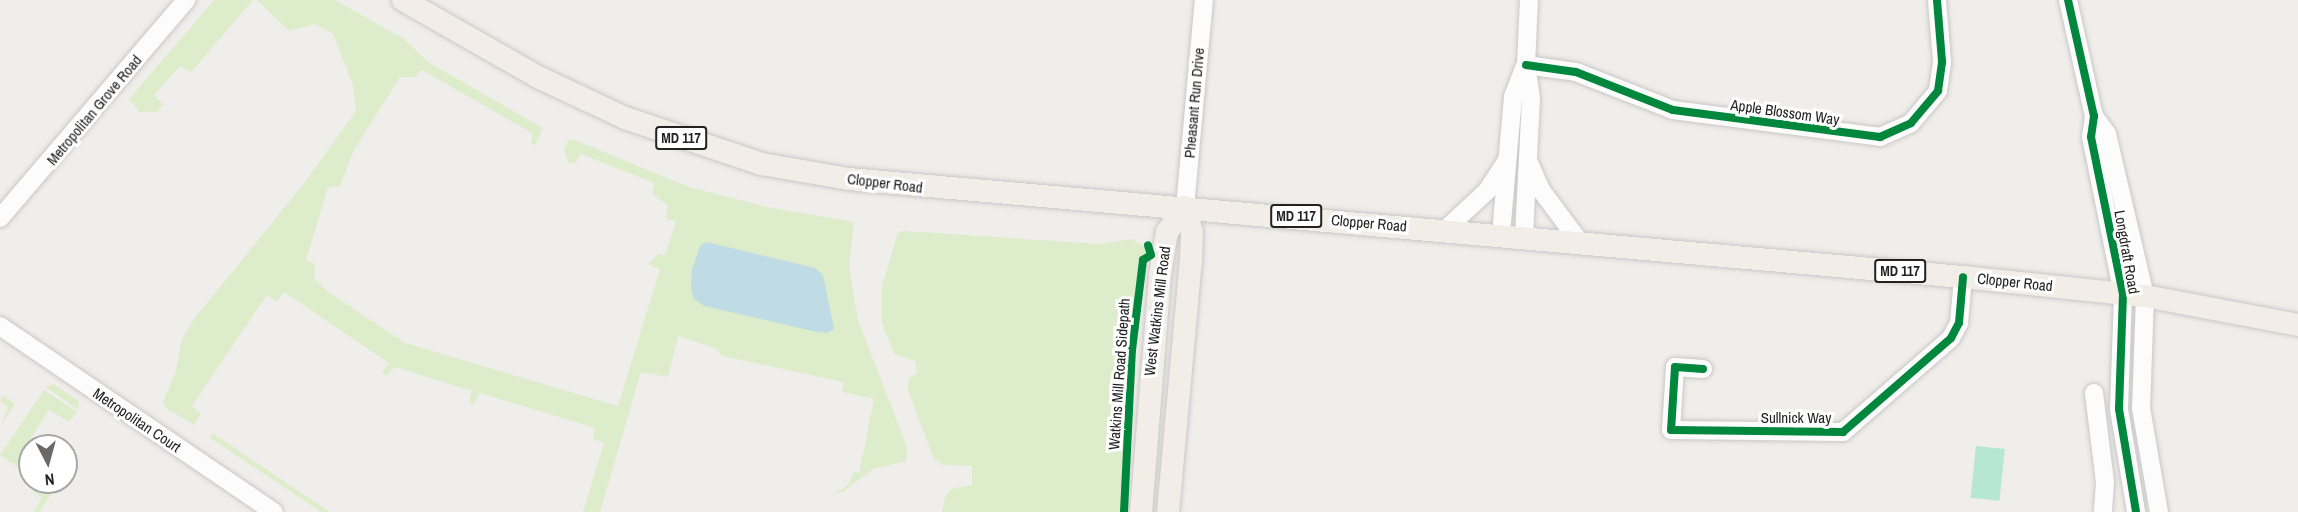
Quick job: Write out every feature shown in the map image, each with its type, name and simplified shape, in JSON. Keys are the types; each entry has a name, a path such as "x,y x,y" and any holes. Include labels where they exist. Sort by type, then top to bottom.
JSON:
{"main road":[{"name":"Clopper Road","path":"403,0 577,98 704,147 762,164 893,186 1446,229 1963,277 2134,295 2298,325"},
{"name":"West Watkins Mill Road","path":"1141,512 1160,275 1167,232 1185,207"},
{"name":"West Watkins Mill Road","path":"1168,512 1191,261 1192,232 1185,207"}],"street":[{"name":"Metropolitan Grove Road","path":"0,218 186,0"},
{"name":"Pheasant Run Drive","path":"1185,207 1204,0"},
{"path":"1524,236 1531,99 1526,65 1529,0"},
{"name":"Apple Blossom Way","path":"1526,65 1576,72 1673,110 1880,137 1911,123 1938,92 1942,61 1937,0"},
{"name":"Longdraft Road","path":"2068,0 2094,116 2091,137 2134,295 2141,408 2159,512"},
{"path":"1501,234 1512,97 1526,65"},
{"path":"1528,159 1541,190 1580,241"},
{"path":"1446,229 1487,191 1507,160"},
{"name":"Sullnick Way","path":"1703,369 1675,367 1671,430 1843,432 1952,338 1959,323 1963,277"},
{"name":"Longdraft Road","path":"2134,295 2120,409 2136,512"},
{"name":"Metropolitan Court","path":"0,326 274,512"},
{"path":"2094,393 2105,482 2103,512"}],"green space":[{"path":"214,0 253,0 191,72 180,66 154,95 163,104 157,112 140,112 129,99"},
{"path":"257,0 335,0 404,39 428,62 543,128 535,145 531,144 532,133 422,70 415,77 400,77 354,150 340,186 328,187 306,260 315,264 314,279 327,291 405,343 618,406 660,269 648,264 658,254 665,255 676,222 666,218 668,206 652,193 654,183 581,154 575,164 568,162 564,149 569,139 575,140 689,187 767,207 854,222 849,266 858,320 907,447 906,461 873,469 844,491 833,494 848,485 854,472 859,473 874,399 842,392 844,382 722,356 717,349 678,336 668,377 641,372 600,512 583,512 604,443 593,439 595,428 480,393 473,405 469,402 472,391 395,367 386,376 382,373 389,363 284,292 277,301 267,295 192,406 201,414 194,425 166,408 163,402 175,374 182,339 194,319 305,182 356,111 353,85 333,34 315,24 289,31"},
{"path":"898,232 1100,244 1132,239 1143,245 1149,254 1141,260 1131,336 1121,512 942,512 945,497 951,489 972,485 972,466 943,465 933,457 907,387 909,378 917,373 915,361 894,354 882,323 882,286"},
{"path":"53,384 79,401 78,410 46,387"},
{"path":"44,390 77,412 69,422 49,410 34,434 18,434 18,467 0,455"},
{"path":"3,395 15,404 0,427 8,407 0,401"},
{"path":"217,429 214,434 330,512 321,512 210,438"},
{"path":"1976,446 2005,449 1999,501 1971,498"},
{"path":"37,494 51,494 39,512 33,512 42,498"}],"water":[{"path":"706,242 815,268 823,275 834,329 827,333 817,332 704,306 694,299 691,288 692,270 700,246"}],"cycle path":[{"path":"1526,65 1576,72 1673,110 1880,137 1911,123 1938,91 1942,61 1937,0"},
{"path":"2068,0 2094,116 2091,137 2123,294 2119,409 2136,512"},
{"name":"Watkins Mill Road Sidepath","path":"1124,512 1132,350 1143,260 1151,255 1148,245"},
{"path":"1703,369 1675,367 1671,430 1843,432 1951,338 1959,323 1963,277"}]}
